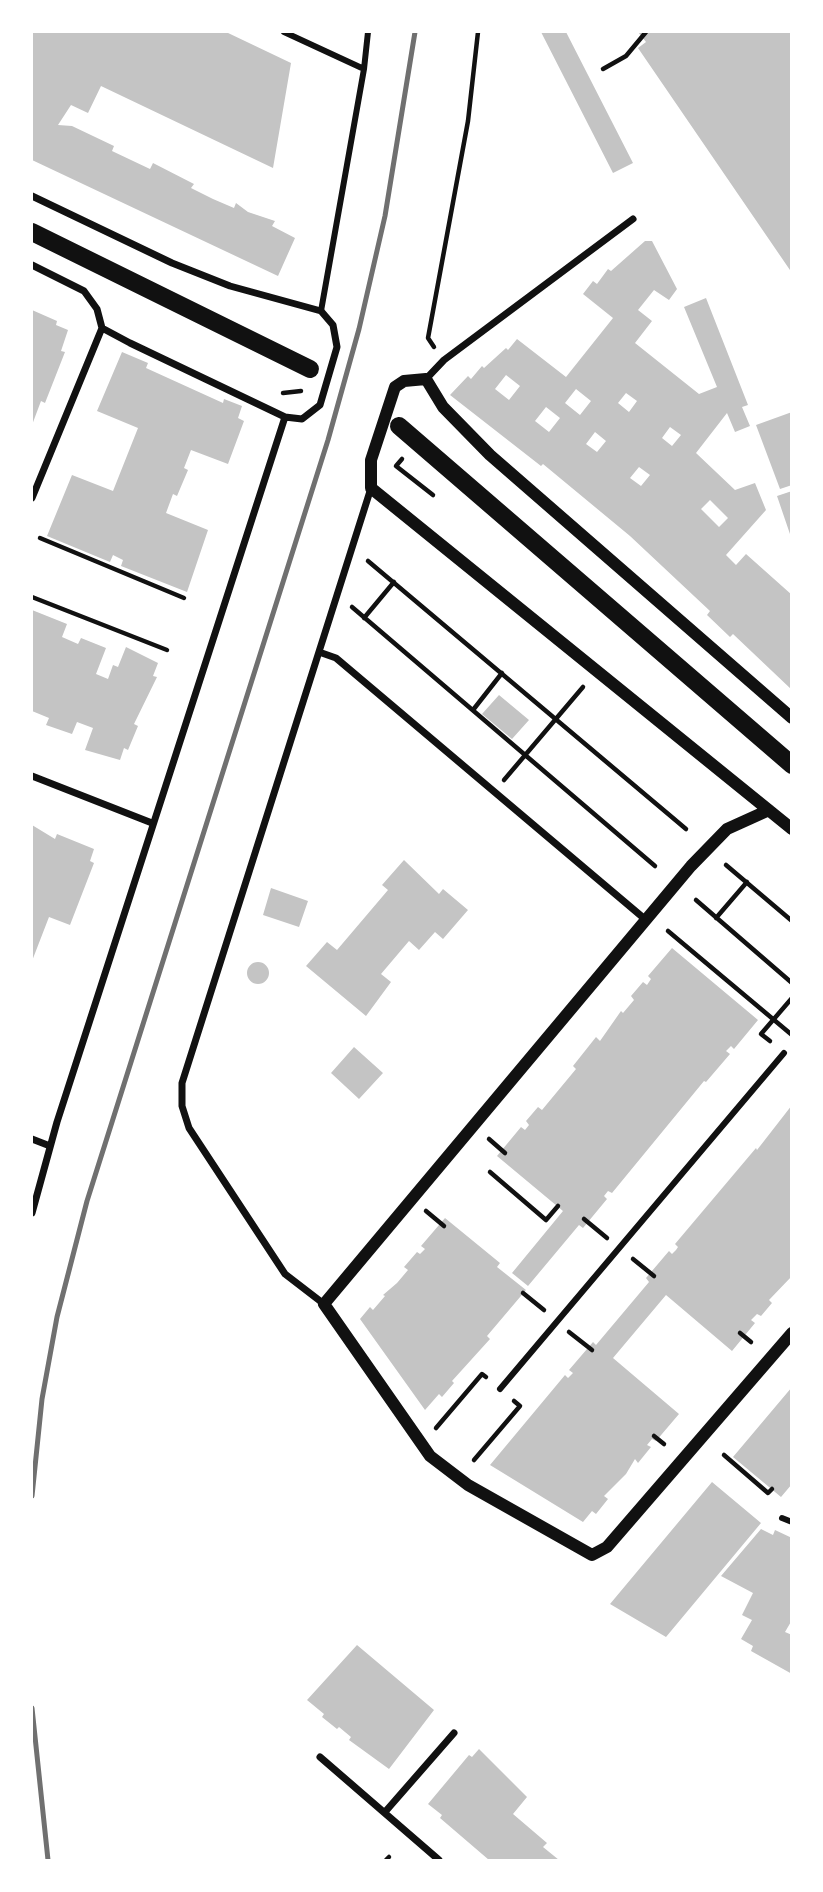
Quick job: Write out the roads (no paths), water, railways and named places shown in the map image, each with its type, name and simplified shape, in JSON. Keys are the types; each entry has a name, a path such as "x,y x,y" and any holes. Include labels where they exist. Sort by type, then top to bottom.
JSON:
{"main road":[{"path":"32,232 310,369"},
{"path":"399,426 792,765"}],"street":[{"path":"284,32 364,69"},
{"path":"321,311 364,69 368,32"},
{"path":"32,196 172,263 229,286 321,311 332,325 337,347 320,405 303,419 285,416 102,328"},
{"path":"633,219 444,360 426,379 404,381 396,387 371,460 371,488 182,1083 182,1106 188,1128 285,1274 324,1304 430,1457 468,1485 592,1555 607,1547 792,1334"},
{"path":"32,265 85,291 97,309 102,328 32,498"},
{"path":"426,379 443,407 490,455 792,718"},
{"path":"32,1213 50,1146 152,823 285,416"},
{"path":"371,488 792,830"},
{"path":"319,652 335,658 646,920"},
{"path":"32,776 152,823"},
{"path":"324,1304 646,920 727,829 769,810"},
{"path":"500,1389 784,1053"},
{"path":"32,1139 50,1146"},
{"path":"782,1518 792,1522"},
{"path":"385,1812 454,1734"},
{"path":"320,1757 439,1860"}],"railway":[{"path":"32,1496 42,1399 57,1317 87,1201 328,440 359,329 385,216 415,32"},
{"path":"32,1708 48,1860"}]}
